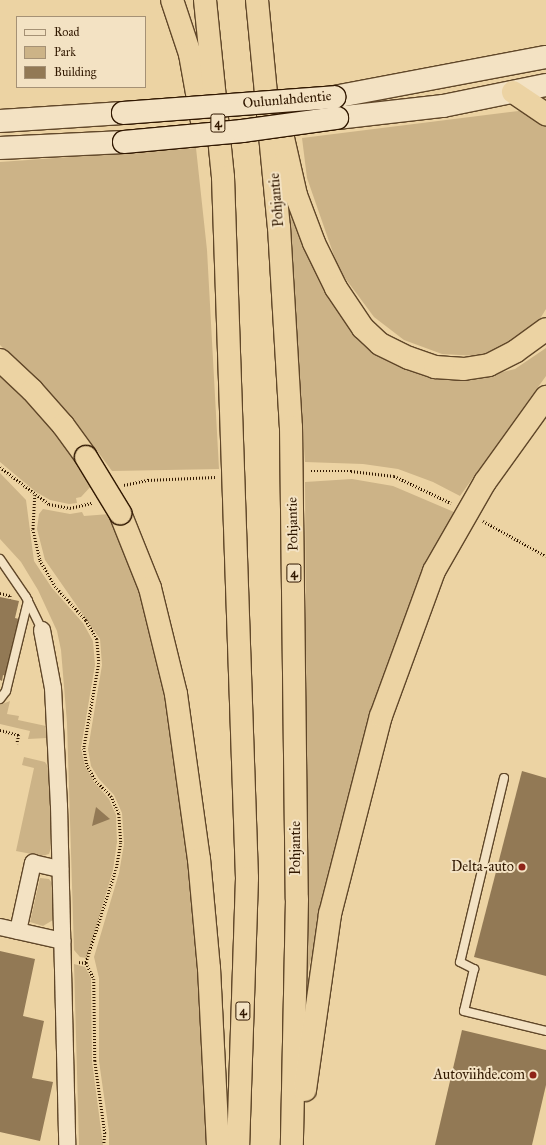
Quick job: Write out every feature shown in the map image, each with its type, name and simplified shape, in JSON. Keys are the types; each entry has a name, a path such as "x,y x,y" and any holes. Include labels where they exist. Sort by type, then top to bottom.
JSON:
{"highway":[{"path":"172,0 190,54 224,246"},
{"name":"4","path":"206,0 223,177 224,246 247,878 238,1145"},
{"path":"258,2 285,151 296,196 314,243 336,288 363,328 380,344 409,358 435,367 464,369 489,365 516,351 546,329"},
{"name":"Pohjantie","path":"258,2 279,227 291,427 297,899 292,1145"},
{"path":"512,92 546,114"},
{"path":"0,360 32,390 63,425 86,457 120,513 150,588 176,694 199,859 209,968 218,1145"},
{"path":"297,1145 330,914 381,716 434,571 484,482 546,396"}],"main road":[{"name":"Oulunlahdentie","path":"0,121 334,97 546,57"},
{"name":"Oulunlahdentie","path":"0,148 124,142 443,106 546,86"}],"street":[{"path":"42,630 53,688 60,869 67,1145"},
{"path":"18,931 33,863 60,869"},
{"path":"0,927 62,941"}],"lane":[{"path":"0,559 27,599 42,630"},
{"path":"0,699 27,599"},
{"path":"504,778 460,962 474,968 464,1011 546,1031"}],"path":[{"path":"0,467 35,495 34,529 40,560 55,586 86,620 97,639 98,664 84,748 87,765 96,781 111,796 119,814 121,843 116,870 86,964"},
{"path":"308,471 351,471 394,476 454,504"},
{"path":"478,518 546,556"},
{"path":"0,593 11,596 10,599"},
{"path":"0,730 20,735 17,744"}],"green space":[{"path":"527,110 546,127 546,309 535,327 507,346 476,356 442,354 404,340 374,317 339,270 307,178 302,138"},
{"path":"196,148 207,250 219,469 112,471 72,417 0,345 0,162"},
{"path":"287,190 348,322 430,375 473,379 515,369 546,348 546,376 460,496 433,482 398,469 363,464 305,462"},
{"path":"0,372 58,432 93,484 81,497 76,498 77,503 69,504 50,500 36,492 0,462"},
{"path":"0,473 26,500 34,561 52,588 83,623 93,641 95,665 81,748 85,766 94,782 109,799 116,815 117,842 113,870 87,958 80,957 74,950 67,723 61,650 57,631 38,590 21,562 0,539"},
{"path":"352,479 393,486 454,512 416,593 373,711 308,971 305,482"},
{"path":"43,509 70,514 82,512 84,516 110,514 142,589 168,698 192,859 211,1145 109,1145 109,1132 99,1061 99,978 94,957 119,873 124,844 122,813 114,795 99,779 91,766 88,749 102,665 100,639 45,560 37,529 39,514"},
{"path":"10,701 7,714 19,716 18,720 46,726 49,735 47,738 28,739 30,731 0,724 0,705"},
{"path":"24,757 45,762 49,768 51,848 49,854 42,856 16,851 34,768 22,765"},
{"path":"40,878 49,879 52,883 53,920 43,926 30,922"},
{"path":"74,964 85,967 91,978 92,1061 103,1145 79,1145"}],"building":[{"path":"0,597 19,601 15,618 19,619 7,676 3,675 2,681 0,680"},
{"name":"Delta-auto","path":"522,771 546,778 546,976 474,957"},
{"path":"96,807 110,819 92,826"},
{"path":"0,951 35,959 23,1016 44,1021 32,1078 53,1082 40,1141 0,1132"},
{"path":"462,1030 546,1050 546,1085 532,1145 435,1145"}],"place":[{"name":"Delta-auto","path":"522,867"},
{"name":"Autoviihde.com","path":"533,1075"}]}
